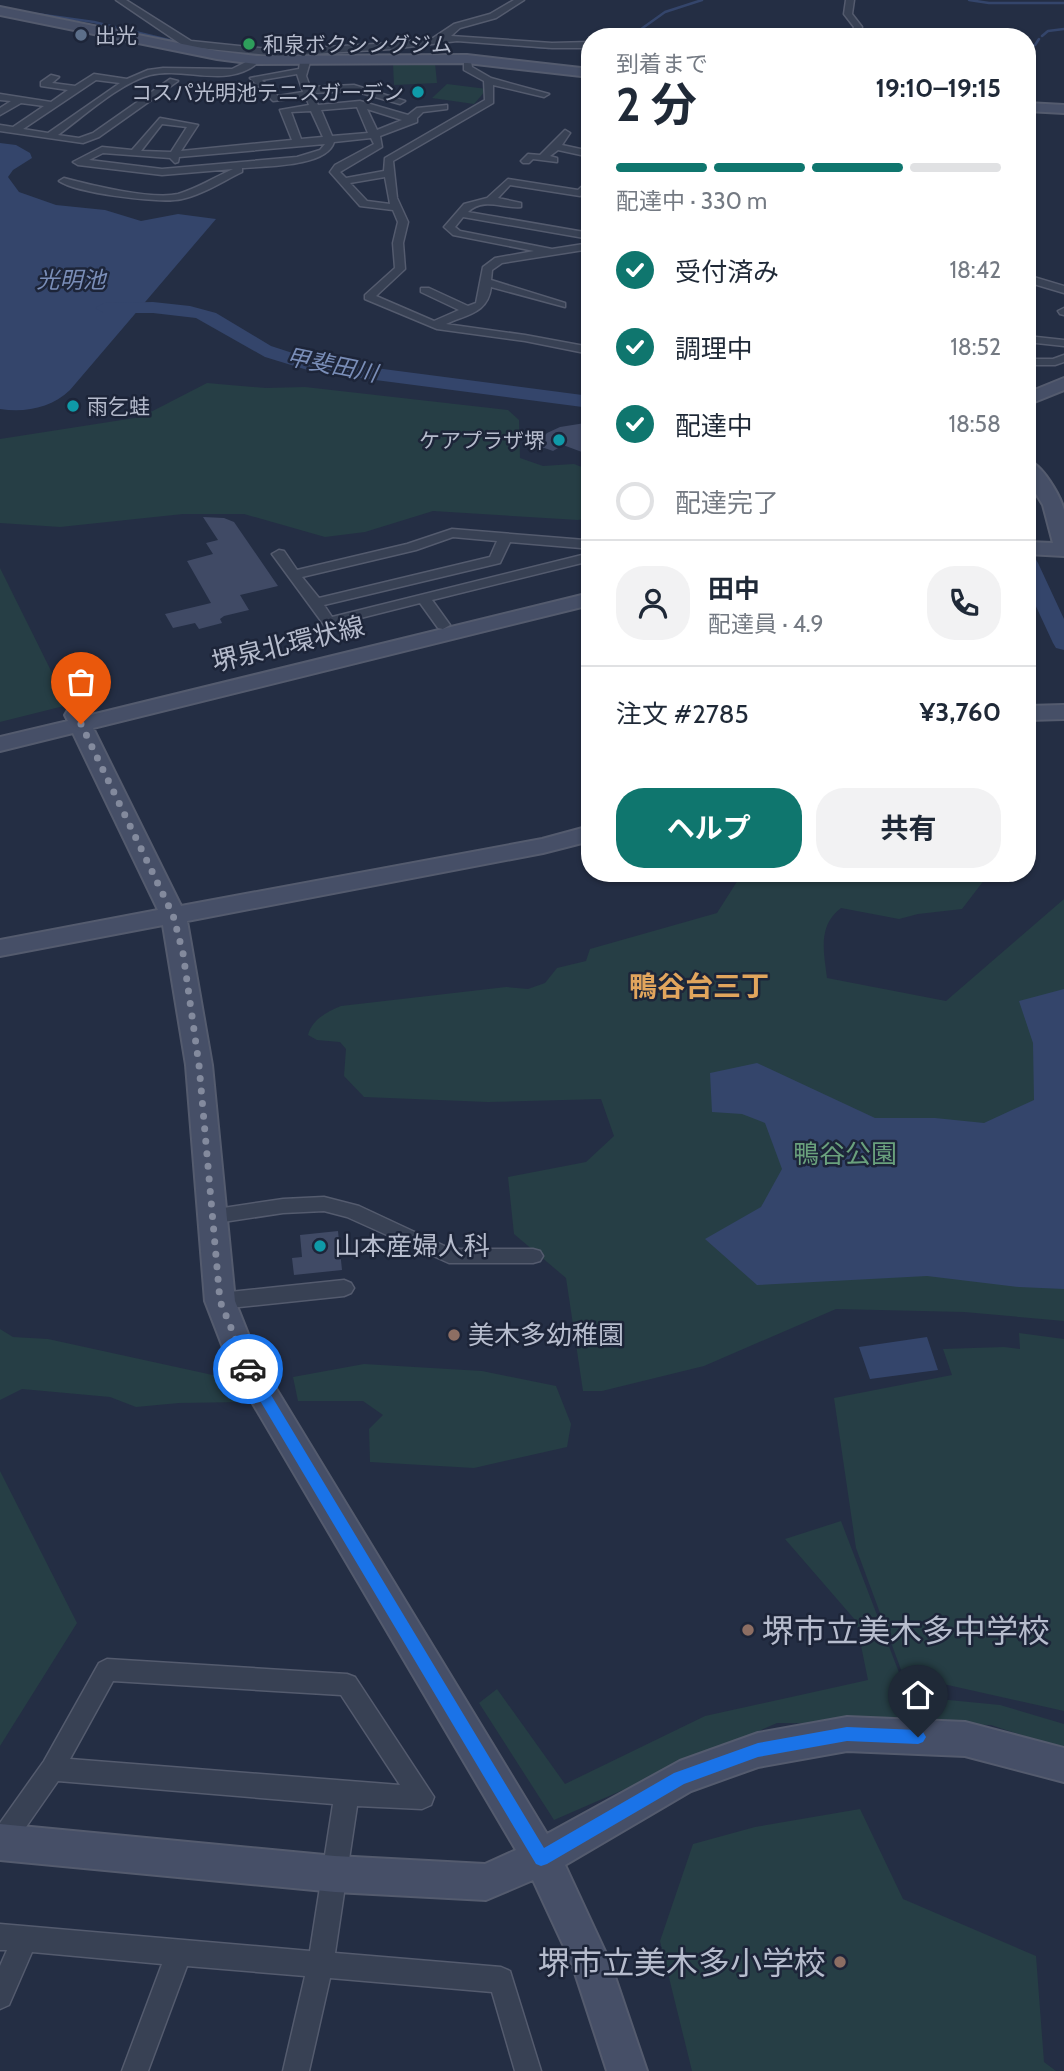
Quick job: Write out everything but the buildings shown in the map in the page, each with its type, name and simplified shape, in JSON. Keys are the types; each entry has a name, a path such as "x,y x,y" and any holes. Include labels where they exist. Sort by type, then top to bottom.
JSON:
{"street":[{"path":"120,0 192,47 289,53 345,51 435,40 499,41 530,46 581,45"},
{"path":"435,40 447,35 457,26 493,16 520,0"},
{"path":"850,0 848,14 858,28"},
{"path":"0,11 257,60 304,66 467,59 581,71"},
{"path":"467,59 467,68 488,80 544,94"},
{"path":"50,136 128,82 144,74 158,71 206,74 245,69 257,60"},
{"path":"304,66 300,76 329,140 326,150 312,157 177,171 137,171 78,162 102,150 174,155 329,140 374,135 410,118 424,108 444,107"},
{"path":"304,66 255,78 276,100 308,92 354,88 400,101"},
{"path":"54,77 40,84 76,89"},
{"path":"14,131 94,77 128,82"},
{"path":"488,80 491,96 489,103 388,160 392,198 403,222 398,243 400,269 369,297 434,325 581,349"},
{"path":"0,128 80,141 96,135 171,84"},
{"path":"0,97 100,112"},
{"path":"0,112 18,101"},
{"path":"298,143 285,110 360,104 441,128"},
{"path":"360,104 379,145 335,172 364,204 398,208"},
{"path":"1036,107 1064,109"},
{"path":"112,113 124,115"},
{"path":"135,153 160,121 194,125 174,155 177,171"},
{"path":"542,158 556,147 561,135"},
{"path":"556,147 581,152"},
{"path":"244,148 249,165"},
{"path":"526,161 531,156 554,160"},
{"path":"65,181 159,199 183,197 249,165"},
{"path":"133,192 177,171"},
{"path":"343,181 390,173"},
{"path":"491,200 508,182 581,192"},
{"path":"517,205 491,200 468,206 449,227 457,233 553,252"},
{"path":"461,214 581,234"},
{"path":"434,325 484,300 487,269 499,260 581,247"},
{"path":"1036,281 1064,290"},
{"path":"486,282 561,305"},
{"path":"425,290 468,310"},
{"path":"1036,340 1064,343"},
{"path":"1036,362 1055,362 1064,358"},
{"path":"1036,396 1064,383"},
{"path":"1036,482 1053,509 1064,540 1064,549 1036,545"},
{"path":"296,574 411,547 452,533 581,544"},
{"path":"316,603 495,560 505,538"},
{"path":"1036,543 1064,540"},
{"path":"279,554 329,622 581,559"},
{"name":"堺泉北環状線","path":"0,744 79,719 581,591"},
{"path":"423,598 443,625"},
{"name":"堺泉北環状線","path":"0,733 79,719 581,601"},
{"path":"1036,713 1064,712"},
{"path":"79,719 173,915 183,953 199,1065 210,1217 220,1301 244,1363 541,1858 574,1919 618,2036 628,2071"},
{"path":"0,948 543,846 581,835"},
{"path":"210,1217 283,1206 324,1204 352,1211 449,1256 533,1256"},
{"path":"220,1301 344,1288"},
{"path":"52,1769 347,1794 422,1797 347,1685 107,1670 52,1769 1,1842 335,1874 486,1882 541,1858 680,1778 758,1750 847,1734 965,1739 1064,1765"},
{"path":"296,2071 321,1963 347,1794"},
{"path":"0,1996 12,1938 501,1980 527,2071"},
{"path":"135,2071 179,1953"}],"green space":[{"path":"435,63 437,83 394,85 393,64"},
{"path":"447,84 487,89 474,104 432,98"},
{"path":"207,383 266,388 305,387 508,410 519,420 520,458 543,466 574,464 581,467 581,520 433,511 365,532 325,537 244,514 183,514 60,527 0,523 0,439 141,417"},
{"path":"0,568 68,705 0,722"},
{"name":"鴨谷公園","path":"737,882 983,882 962,909 899,919 841,908 833,915 825,931 827,978 946,1001 1064,899 1064,1321 964,1312 836,1309 704,1366 602,1391 583,1391 566,1278 514,1234 508,1177 586,1162 614,1136 601,1099 488,1102 364,1097 344,1076 346,1049 340,1042 317,1040 308,1035 320,1017 341,1006 506,987 528,989 545,983 557,968 586,961 590,949 717,913"},
{"path":"0,1329 13,1337 48,1339 231,1379 245,1402 136,1407 110,1397 22,1389 0,1400"},
{"path":"1019,1333 1064,1339 1064,1711 903,1675 856,1548 834,1398 952,1375 943,1349 1020,1349"},
{"path":"364,1364 482,1371 556,1386 571,1424 567,1447 474,1468 370,1462 369,1429 383,1415 363,1401 298,1401 293,1377"},
{"path":"0,1471 77,1623 0,1746"},
{"path":"841,1521 908,1696 1000,1705 1064,1724 1064,1749 991,1725 777,1723 554,1820 479,1703 497,1689 565,1784 705,1716 868,1680 856,1621 785,1539"},
{"path":"860,1809 903,1899 1036,1956 1044,2062 1056,2071 692,2071 660,1941 693,1844 755,1827"}],"water":[{"name":"光明池","path":"0,143 16,145 30,153 32,158 13,170 8,177 19,192 56,205 105,210 141,221 178,214 216,219 70,390 46,405 19,410 0,409"},
{"path":"1064,989 1064,1289 1019,1287 927,1276 757,1285 705,1239 761,1207 782,1169 765,1123 742,1114 712,1112 710,1073 757,1063 875,1118 935,1118 984,1123 1034,1100 1033,1043 1019,1001"},
{"path":"927,1337 938,1370 870,1379 859,1347"}],"waterway":[{"path":"643,28 665,12 702,0"},
{"path":"969,0 989,3 1064,3"},
{"path":"22,12 94,22 181,43"},
{"path":"1042,36 1048,31 1064,29"},
{"path":"1036,44 1039,39"},
{"path":"513,45 549,48"},
{"path":"332,52 365,50"},
{"name":"甲斐田川","path":"104,308 166,308 202,314 224,324 271,353 314,366 581,401"},
{"name":"甲斐田川","path":"1036,582 1064,643"}],"way so far":[{"path":"81,724 173,915 183,953 199,1065 210,1217 220,1301 248,1369"}],"place":[{"name":"出光","path":"81,35"},
{"name":"和泉ボクシングジム","path":"249,44"},
{"name":"コスパ光明池テニスガーデン","path":"418,92"},
{"name":"雨乞蛙","path":"73,406"},
{"name":"ケアプラザ堺","path":"559,440"},
{"name":"山本産婦人科","path":"320,1246"},
{"name":"美木多幼稚園","path":"454,1335"},
{"name":"堺市立美木多中学校","path":"748,1630"},
{"name":"堺市立美木多小学校","path":"840,1962"}],"district":[{"name":"鴨谷台三丁","path":"699,986"}],"route":[{"path":"248,1369 541,1858 680,1778 758,1750 847,1734 918,1737"}]}
